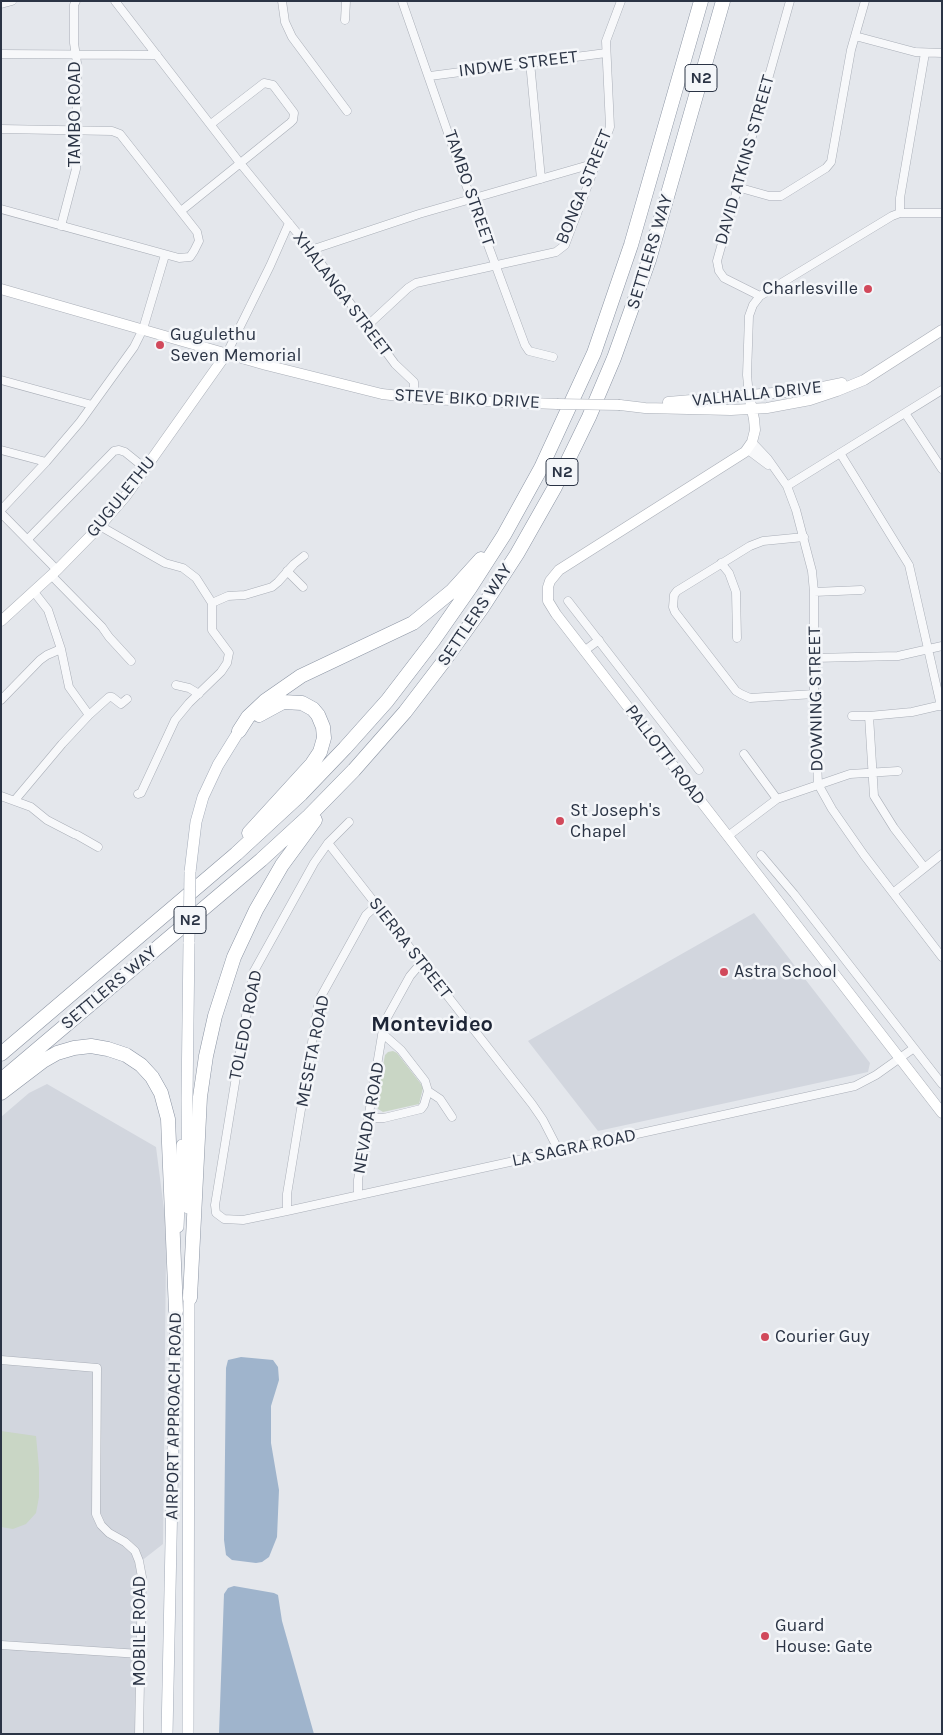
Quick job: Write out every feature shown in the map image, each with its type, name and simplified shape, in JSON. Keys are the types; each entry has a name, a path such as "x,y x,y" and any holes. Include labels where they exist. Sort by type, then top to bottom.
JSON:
{"highway":[{"name":"SETTLERS WAY","path":"1,1054 255,838 301,794 358,734 406,676 452,615 494,551 529,490 589,364 620,281 701,1"},
{"name":"SETTLERS WAY","path":"1,1080 271,851 318,807 371,751 425,687 485,603 542,509 581,435 609,370 641,285 723,1"},
{"path":"239,731 248,718 265,701 292,682 413,623 452,591 485,553 525,487 551,437 563,420"},
{"path":"202,883 308,769 320,752 324,738 323,727 316,712 306,704 295,701 283,702 272,707 239,731"},
{"path":"190,1298 201,1087 210,1036 224,986 246,928 276,874 306,831 371,751"},
{"path":"1,1093 42,1061 56,1053 91,1046 126,1055 141,1065 152,1078 161,1093 168,1119 176,1311"}],"main road":[{"name":"AIRPORT APPROACH ROAD","path":"188,1734 190,1298 187,1099 190,872 196,822 204,796 218,766 239,731"},
{"name":"AIRPORT APPROACH ROAD","path":"167,1734 180,1165 187,1099"}],"street":[{"path":"1,4 12,1"},
{"name":"TAMBO ROAD","path":"61,226 75,177 77,130 74,6 76,1"},
{"name":"XHALANGA STREET","path":"115,1 240,163 311,250 395,364 414,382 414,398"},
{"path":"282,1 285,22 292,37 347,111"},
{"path":"346,1 346,20"},
{"name":"TAMBO STREET","path":"402,1 430,76 471,199 527,349 553,358"},
{"name":"BONGA STREET","path":"367,326 412,285 556,252 565,245 610,127 606,37 621,1"},
{"name":"DAVID ATKINS STREET","path":"760,296 722,276 718,268 718,254 790,1"},
{"path":"737,187 769,196 780,196 830,164 833,158 855,36 864,1"},
{"path":"855,36 915,52 942,53"},
{"name":"INDWE STREET","path":"430,76 606,53"},
{"path":"900,213 900,198 925,53"},
{"path":"1,54 157,55"},
{"path":"530,62 541,179"},
{"path":"181,210 293,120 292,110 273,85 264,84 211,124"},
{"path":"1,129 112,131 120,134 181,210 197,232 198,241 190,256 179,258 1,209"},
{"path":"311,250 419,214 596,163"},
{"path":"750,446 755,424 747,375 749,316 753,305 760,296 889,217 900,213 942,213"},
{"path":"225,356 289,224"},
{"path":"131,661 54,573 28,539 1,512 46,462 92,405 134,347 144,329 165,255"},
{"name":"STEVE BIKO DRIVE","path":"1,289 144,329 225,356 382,394 414,398 557,404"},
{"name":"VALHALLA DRIVE","path":"636,406 644,408 752,409 780,406 825,396 864,380 942,330"},
{"name":"GUGULETHU","path":"1,621 54,573 100,526 146,469 225,356"},
{"name":"VALHALLA DRIVE","path":"557,404 636,406 749,396 825,388 876,371"},
{"path":"1,380 92,405"},
{"path":"787,486 942,390"},
{"path":"905,413 942,470"},
{"name":"DOWNING STREET","path":"750,446 774,469 787,486 804,537 812,571 818,784 842,825 942,957"},
{"name":"PALLOTTI ROAD","path":"699,770 668,745 584,651 548,601 548,587 555,574 571,562 740,456 750,446"},
{"path":"1,450 46,462"},
{"path":"28,539 114,451 122,451 146,469"},
{"path":"840,453 908,561 941,705 912,712 852,716"},
{"path":"100,526 165,563 187,570 196,578 212,603 212,630 229,653 227,663 221,672 198,694 171,727 144,786 138,794"},
{"path":"804,537 758,543 721,563 678,591 673,601 675,612 736,691 750,698 814,694"},
{"path":"212,603 229,596 245,595 272,587 304,556"},
{"path":"721,563 729,573 736,592 737,638"},
{"path":"287,571 303,587"},
{"path":"814,592 861,590"},
{"path":"34,592 48,610 69,687 89,715"},
{"name":"PALLOTTI ROAD","path":"568,602 599,640 728,836 942,1113"},
{"path":"584,651 599,640"},
{"path":"814,658 898,656 942,646"},
{"path":"1,700 40,660 60,649"},
{"path":"176,685 189,688 198,694"},
{"path":"15,800 89,715 109,698 112,697 120,704 127,699"},
{"path":"869,716 874,796 924,868"},
{"path":"744,754 777,799"},
{"path":"728,836 777,799 854,773 898,771"},
{"path":"1,796 31,807 64,830 98,846"},
{"name":"TOLEDO ROAD","path":"224,1219 216,1213 215,1205 253,973 314,863 348,822"},
{"name":"SIERRA STREET","path":"328,844 532,1104 543,1120 559,1151"},
{"path":"893,893 942,854"},
{"path":"760,855 794,894 942,1084"},
{"path":"780,904 794,894"},
{"name":"MESETA ROAD","path":"287,1211 287,1194 319,1000 366,915 377,905"},
{"name":"NEVADA ROAD","path":"358,1195 358,1180 387,1016 410,976 422,962"},
{"path":"369,1118 384,1118 417,1111 424,1105 428,1091 426,1081 401,1050 383,1034"},
{"name":"LA SAGRA ROAD","path":"224,1219 243,1220 287,1211 855,1086 872,1078 914,1048"},
{"path":"428,1091 440,1099 452,1117"},
{"name":"MOBILE ROAD","path":"1,1360 97,1368 96,1514 103,1528 135,1551 140,1561 142,1577 139,1734"},
{"path":"1,1645 140,1654"}],"shaded area":[{"name":"Astra School","path":"754,913 870,1063 868,1072 598,1131 528,1041"},
{"path":"47,1084 156,1147 165,1217 166,1251 163,1544 140,1562 138,1734 1,1734 1,1117 29,1093"}],"green space":[{"path":"393,1051 397,1053 423,1088 419,1104 383,1112 378,1109 376,1104 385,1055"},
{"path":"1,1431 36,1436 39,1497 36,1513 26,1524 13,1529 1,1527"}],"water":[{"path":"241,1357 273,1360 278,1367 279,1380 271,1406 271,1443 279,1490 277,1537 269,1557 262,1562 256,1563 232,1560 226,1555 224,1540 226,1368 228,1360"},
{"path":"234,1586 278,1595 282,1621 314,1734 219,1734 224,1594 228,1588"}],"place":[{"name":"Charlesville","path":"868,289"},
{"name":"Gugulethu Seven Memorial","path":"160,345"},
{"name":"St Joseph's Chapel","path":"560,821"},
{"name":"Astra School","path":"724,972"},
{"name":"Courier Guy","path":"765,1337"},
{"name":"Guard House: Gate","path":"765,1636"}],"district":[{"name":"Montevideo","path":"432,1025"}]}
